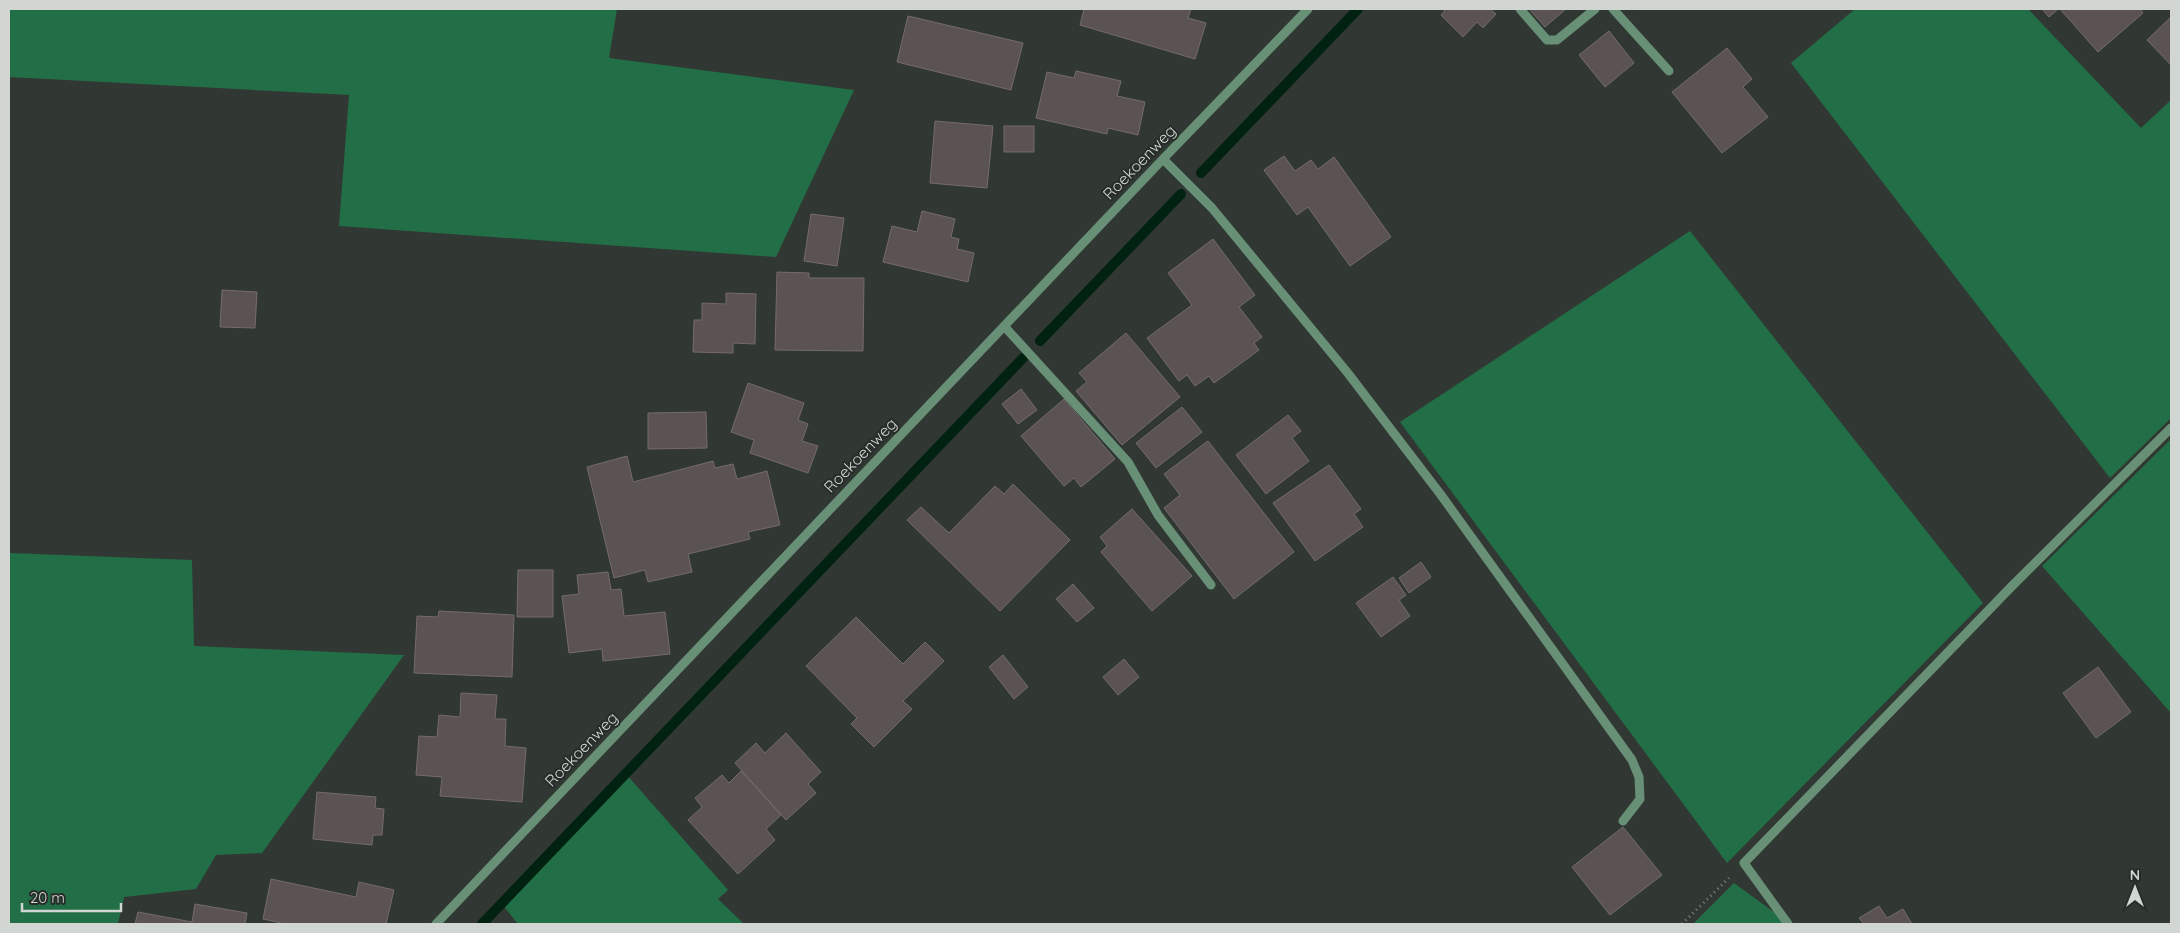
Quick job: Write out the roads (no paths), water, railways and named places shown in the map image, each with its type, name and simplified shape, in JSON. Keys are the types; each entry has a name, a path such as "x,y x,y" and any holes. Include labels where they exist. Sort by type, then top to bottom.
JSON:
{"street":[{"name":"Roekoenweg","path":"436,924 1308,9"},
{"path":"1520,9 1547,40 1558,40 1596,9"},
{"path":"1613,9 1669,71"},
{"path":"1163,159 1212,208 1347,372 1441,495 1632,760 1639,777 1640,800 1623,821"},
{"path":"1004,326 1128,462 1158,515 1211,585"},
{"path":"1788,924 1744,863 2013,585 2171,428"}],"waterway":[{"path":"1201,173 1358,9"},
{"path":"1040,341 1181,194"},
{"path":"482,924 1023,358"}]}
